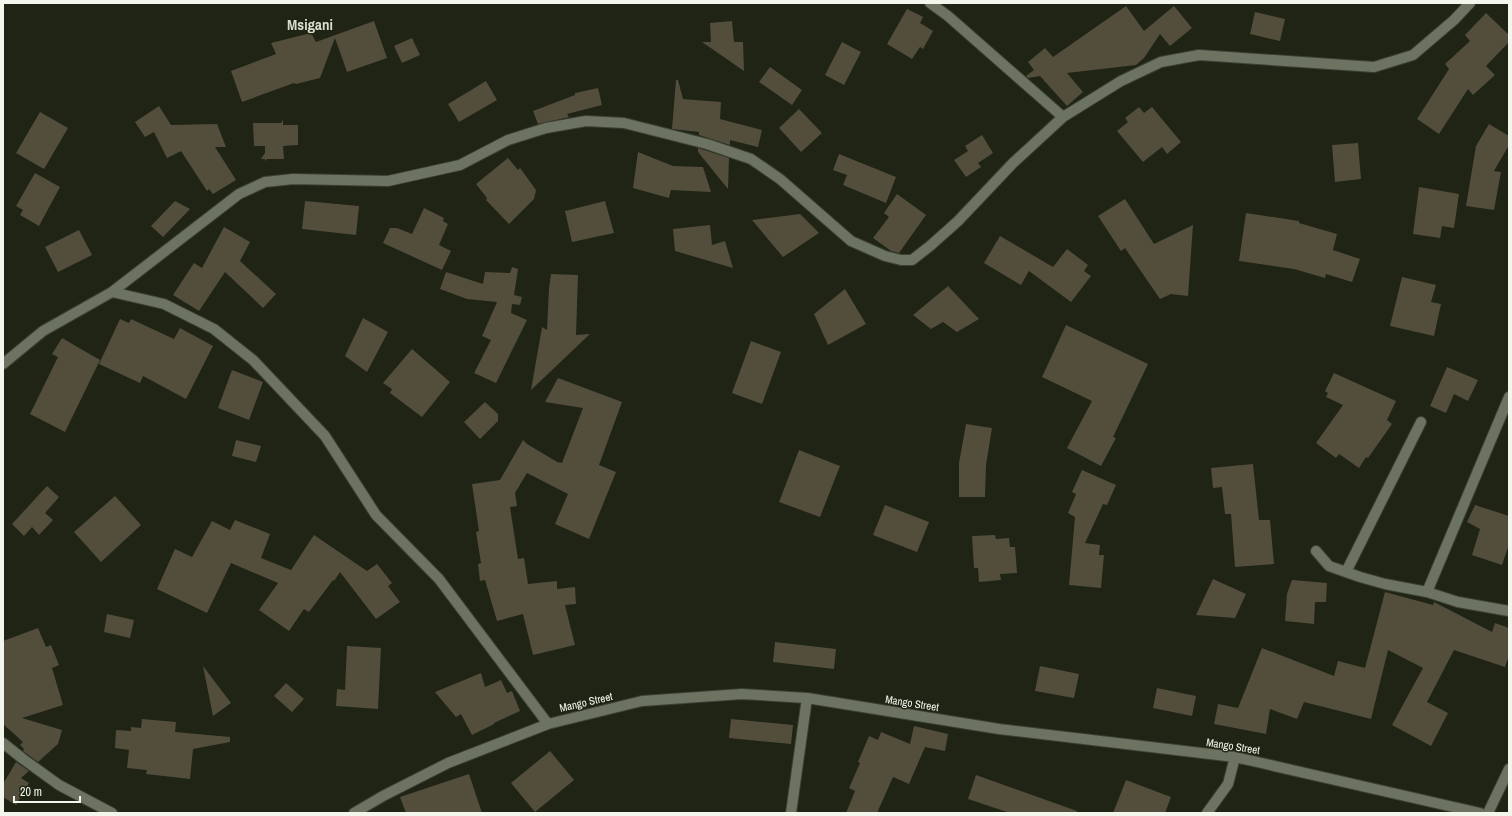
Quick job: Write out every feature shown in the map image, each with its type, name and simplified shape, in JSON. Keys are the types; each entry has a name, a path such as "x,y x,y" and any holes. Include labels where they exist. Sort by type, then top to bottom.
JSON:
{"street":[{"path":"930,3 948,16 1063,118"},
{"path":"3,364 44,331 112,292 239,194 265,182 293,179 388,181 460,165 508,140 546,128 586,121 624,122 708,144 751,158 780,179 851,241 885,256 901,260 912,260 958,221 1013,163 1063,118 1121,81 1161,62 1199,55 1374,67 1413,55 1454,20 1470,3"},
{"path":"112,292 164,304 214,329 253,360 325,436 376,515 439,579 548,724"},
{"path":"1427,592 1509,397"},
{"path":"1346,572 1421,422"},
{"path":"1316,551 1329,566 1346,572 1385,584 1427,592 1458,602 1509,611"},
{"name":"Mango Street","path":"354,813 383,796 448,763 548,724 642,702 742,694 807,698 999,729 1235,757 1480,813"},
{"path":"791,813 807,698"},
{"path":"3,743 59,785 112,813"},
{"path":"1207,813 1228,784 1235,757"},
{"path":"1488,813 1509,769"}],"building":[{"path":"1126,6 1144,31 1174,6 1192,28 1170,46 1160,34 1144,58 1136,65 1067,73 1083,92 1067,106 1040,76 1028,78 1026,76 1034,70 1028,62 1045,48 1053,57"},
{"path":"907,9 923,17 920,23 933,31 923,49 920,47 912,59 887,44"},
{"path":"1255,12 1285,19 1280,41 1250,34"},
{"path":"1486,13 1509,35 1509,42 1486,66 1495,75 1473,95 1468,89 1439,134 1417,119 1449,69 1445,64 1470,41 1465,35"},
{"path":"374,21 387,58 347,72 335,38 320,78 296,84 294,83 242,102 231,71 276,54 271,43 311,33 316,42"},
{"path":"732,21 734,42 743,42 744,71 702,42 711,42 710,23"},
{"path":"412,38 420,55 402,63 394,46"},
{"path":"842,42 861,52 844,85 825,75"},
{"path":"770,67 802,90 792,105 759,82"},
{"path":"676,80 678,80 683,99 721,102 720,119 762,130 758,147 730,140 730,145 699,135 699,132 672,129"},
{"path":"486,81 497,100 459,122 448,104"},
{"path":"598,88 602,105 567,114 569,117 538,124 533,111 575,95 575,93"},
{"path":"159,106 171,125 217,124 226,147 215,147 236,180 213,194 209,189 207,191 181,151 167,158 154,132 145,137 135,122"},
{"path":"1139,107 1144,113 1152,107 1181,142 1167,154 1162,147 1143,162 1117,131 1128,122 1125,118"},
{"path":"799,109 822,133 801,152 779,128"},
{"path":"40,112 68,128 44,169 16,153"},
{"path":"283,120 283,125 298,125 298,145 283,146 284,159 267,159 265,161 265,159 261,159 265,153 265,146 254,146 253,123 281,123"},
{"path":"1489,124 1509,136 1509,145 1494,171 1501,172 1494,210 1466,206 1476,146"},
{"path":"982,135 993,153 978,163 981,167 966,177 954,160 968,151 965,146"},
{"path":"1358,143 1361,179 1335,182 1332,145"},
{"path":"698,148 729,158 728,189 698,152"},
{"path":"638,152 673,166 703,167 711,192 671,190 669,198 633,188"},
{"path":"839,154 896,177 886,203 843,185 847,175 833,170"},
{"path":"508,158 518,170 520,168 536,190 534,199 509,224 486,200 487,198 476,184"},
{"path":"35,173 60,187 39,226 20,215 23,210 16,206"},
{"path":"1419,187 1459,194 1454,228 1442,226 1440,238 1413,234"},
{"path":"897,194 926,215 899,253 891,251 873,238 889,217 884,213"},
{"path":"1125,199 1154,244 1193,225 1188,296 1171,294 1160,299 1125,248 1121,251 1098,216"},
{"path":"175,201 190,209 163,237 151,226"},
{"path":"305,201 359,206 356,235 302,229"},
{"path":"605,201 614,233 572,242 565,211"},
{"path":"424,208 444,218 443,221 448,224 439,245 451,251 442,270 383,243 390,228 397,228 412,234"},
{"path":"1246,213 1299,221 1299,223 1337,234 1333,250 1360,259 1352,282 1326,274 1325,278 1294,269 1239,261"},
{"path":"800,214 819,233 783,257 752,220"},
{"path":"710,225 712,245 725,241 733,268 675,251 673,229"},
{"path":"224,227 250,242 240,261 276,294 263,308 225,272 199,311 173,295 194,263 202,268"},
{"path":"79,230 92,255 58,272 45,247"},
{"path":"1000,236 1053,267 1067,249 1088,265 1084,271 1091,276 1071,302 1029,271 1021,285 984,263"},
{"path":"512,267 518,269 514,295 522,297 520,305 512,304 511,313 527,320 496,383 474,373 491,340 482,336 497,302 467,299 440,289 446,272 483,284 485,272 510,273"},
{"path":"551,274 578,275 576,335 590,334 531,390 542,327 547,330"},
{"path":"1402,277 1436,285 1431,302 1441,304 1434,336 1390,326"},
{"path":"948,286 979,319 957,332 943,322 931,329 913,315"},
{"path":"845,289 866,324 828,345 814,314"},
{"path":"363,318 388,332 367,372 345,356"},
{"path":"120,319 129,323 131,319 174,339 180,328 213,346 186,399 143,376 140,383 99,364"},
{"path":"1066,325 1148,364 1113,437 1116,438 1101,466 1067,448 1092,401 1042,377"},
{"path":"62,338 100,360 65,432 30,414 58,357 52,354"},
{"path":"751,341 781,352 762,404 732,393"},
{"path":"412,349 450,382 422,417 390,393 392,389 383,383"},
{"path":"1447,367 1478,380 1468,401 1454,394 1446,413 1430,406"},
{"path":"232,370 263,382 249,420 218,408"},
{"path":"1334,373 1396,401 1387,420 1392,424 1368,458 1366,457 1359,468 1339,454 1336,458 1316,443 1343,405 1326,397 1328,393 1325,391"},
{"path":"558,378 622,402 599,465 616,472 589,539 555,524 568,494 527,473 515,493 517,506 510,507 518,559 524,558 528,584 557,581 557,589 575,587 576,604 565,605 575,645 533,655 523,614 497,621 485,580 480,581 478,564 481,563 476,532 479,531 472,484 500,480 523,440 527,444 559,463 562,463 583,408 545,402"},
{"path":"485,402 498,414 498,421 480,439 464,422"},
{"path":"966,424 992,428 986,465 985,497 959,497 959,463"},
{"path":"236,440 261,446 256,462 232,456"},
{"path":"799,450 840,466 820,517 779,502"},
{"path":"1253,464 1259,520 1270,520 1274,564 1235,567 1231,514 1225,514 1222,487 1213,488 1211,468"},
{"path":"1082,470 1116,485 1107,505 1103,504 1085,543 1100,545 1099,555 1104,555 1101,588 1069,585 1075,517 1068,513 1076,494 1072,492"},
{"path":"47,486 59,497 45,513 53,520 39,535 32,527 24,536 12,524"},
{"path":"115,496 141,525 101,562 74,532"},
{"path":"885,505 929,522 917,552 873,535"},
{"path":"1475,505 1509,516 1509,544 1502,565 1472,555 1480,529 1467,522"},
{"path":"235,520 270,534 261,558 291,570 314,535 367,571 377,564 392,583 388,586 400,602 376,619 340,572 309,612 304,609 289,631 259,610 278,583 231,563 207,613 157,589 175,549 192,557 212,521 230,530"},
{"path":"995,535 996,539 1009,538 1010,547 1015,547 1017,573 1000,574 1001,580 979,582 978,568 974,568 972,536"},
{"path":"1213,579 1246,594 1235,618 1196,615"},
{"path":"1292,580 1327,583 1326,602 1315,602 1314,624 1285,621 1287,594"},
{"path":"1385,592 1433,605 1434,602 1492,632 1495,623 1509,628 1509,655 1505,667 1454,650 1427,702 1448,713 1431,746 1392,725 1423,668 1388,650 1371,719 1304,702 1297,719 1270,709 1266,734 1214,724 1218,704 1238,708 1262,648 1334,676 1338,661 1365,668"},
{"path":"107,614 134,620 130,638 104,632"},
{"path":"38,628 46,647 51,645 59,665 52,668 63,705 22,718 62,730 58,744 38,762 23,751 24,749 20,745 23,742 3,724 3,641"},
{"path":"775,642 836,649 834,669 773,662"},
{"path":"347,646 381,648 378,709 336,706 337,689 345,690"},
{"path":"203,666 231,703 213,716"},
{"path":"1040,666 1079,674 1074,698 1035,691"},
{"path":"481,673 485,687 501,680 507,693 512,691 520,711 472,735 461,714 456,717 435,692"},
{"path":"286,683 304,699 292,712 274,696"},
{"path":"1157,688 1196,696 1192,716 1153,708"},
{"path":"142,719 176,722 175,732 230,737 230,742 193,749 190,779 146,774 147,770 127,768 129,750 115,748 116,730 131,731 131,727 141,728"},
{"path":"731,719 793,725 791,744 729,738"},
{"path":"914,726 948,734 945,751 925,747 909,784 893,777 877,813 846,813 855,791 849,788 860,763 858,762 869,736 878,740 881,732 910,744"},
{"path":"550,751 574,780 535,812 511,783"},
{"path":"16,762 29,771 21,778 29,783 16,805 3,797 3,784"},
{"path":"469,774 482,813 406,813 400,797"},
{"path":"976,775 1077,811 1076,813 1010,813 968,799"},
{"path":"1126,780 1171,797 1165,813 1113,813"}],"district":[{"name":"Msigani","path":"310,24"}]}
